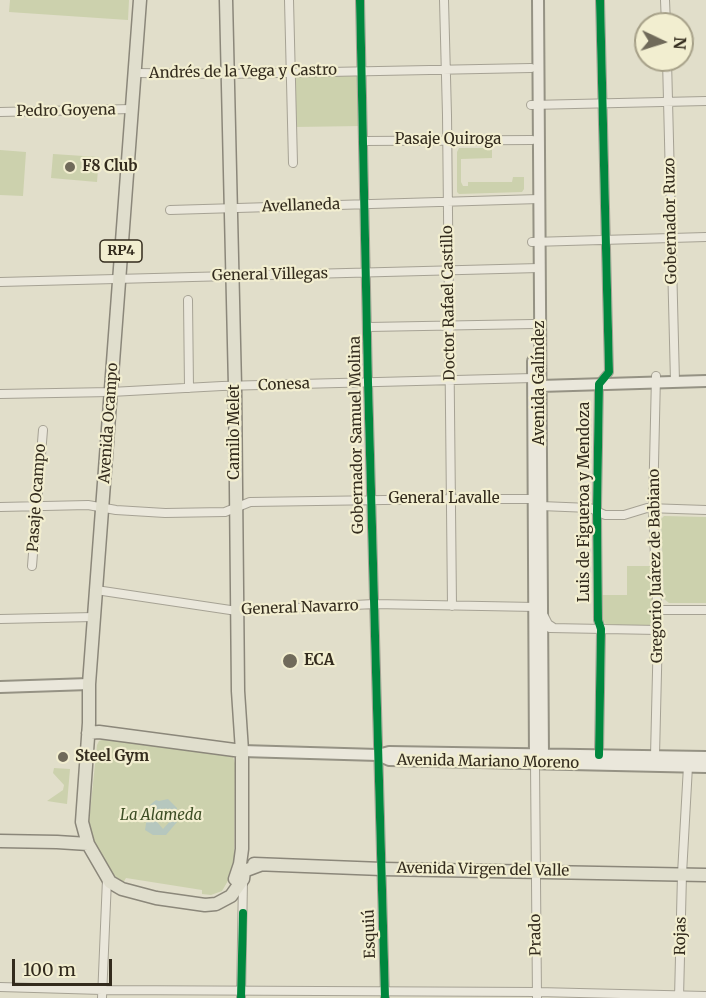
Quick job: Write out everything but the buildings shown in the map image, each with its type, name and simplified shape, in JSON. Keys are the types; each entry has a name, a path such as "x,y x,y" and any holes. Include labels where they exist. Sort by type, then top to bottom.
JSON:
{"main road":[{"name":"Avenida Ocampo","path":"88,844 82,822 89,684 140,0"},
{"name":"Camilo Melet","path":"226,0 235,386 237,611 242,750 242,868"},
{"name":"Avenida Galíndez","path":"530,0 531,68 535,105 532,140 536,199"},
{"name":"Avenida Galíndez","path":"538,0 535,105 538,757"},
{"name":"Avenida Galíndez","path":"536,268 533,324 538,381"},
{"path":"675,379 706,375"},
{"path":"538,381 675,379 706,381"},
{"name":"Avenida Galíndez","path":"538,607 542,628 538,757"},
{"path":"0,687 89,684"},
{"name":"Avenida Mariano Moreno","path":"88,733 99,732 242,750 378,755 389,760 599,755 706,757"},
{"name":"Avenida Mariano Moreno","path":"538,757 706,766"},
{"path":"57,842 77,832 82,822"},
{"path":"0,841 88,844 114,886 156,898 209,905 227,899 242,868"},
{"name":"Avenida Virgen del Valle","path":"242,868 260,866 706,874"}],"street":[{"path":"289,0 293,163"},
{"name":"Gobernador Samuel Molina","path":"360,0 382,869"},
{"name":"Doctor Rafael Castillo","path":"444,0 448,140 452,606"},
{"name":"Luis de Figueroa y Mendoza","path":"599,755 601,629 598,621 597,511 602,381 609,372 600,0"},
{"name":"Andrés de la Vega y Castro","path":"135,73 227,74 531,68"},
{"name":"Gobernador Ruzo","path":"667,72 675,379"},
{"path":"535,105 706,101"},
{"name":"Pedro Goyena","path":"0,112 132,109"},
{"name":"Pasaje Quiroga","path":"364,141 532,140"},
{"name":"Avellaneda","path":"170,210 536,199"},
{"path":"536,241 706,237"},
{"name":"General Villegas","path":"0,282 536,268"},
{"path":"188,300 189,388"},
{"path":"368,327 533,324"},
{"name":"Gregorio Juárez de Babiano","path":"655,756 658,630 654,508 656,379"},
{"name":"Conesa","path":"0,394 368,382 538,381"},
{"name":"Pasaje Ocampo","path":"32,566 43,430"},
{"name":"General Lavalle","path":"0,507 88,505 165,513 225,512 250,502 451,499 537,502 590,508 605,515 624,514 647,508 706,510"},
{"name":"General Navarro","path":"96,590 237,611 374,604 538,607"},
{"path":"538,607 544,619 554,628"},
{"path":"657,610 706,610"},
{"path":"0,619 94,617"},
{"path":"542,628 658,630"},
{"name":"Avenida Galíndez","path":"535,871 538,757"},
{"path":"682,874 688,766"},
{"path":"241,994 242,868"},
{"name":"Esquiú","path":"382,869 385,994"},
{"name":"Prado","path":"535,871 537,995"},
{"name":"Rojas","path":"679,997 682,874"},
{"path":"102,994 107,877"},
{"path":"0,987 102,994 706,996"}],"green space":[{"path":"10,0 129,0 128,20 9,12"},
{"path":"352,74 358,76 360,80 361,126 295,127 294,82 296,77"},
{"path":"459,148 492,148 492,158 461,159 463,186 468,186 468,182 512,182 513,177 524,177 524,189 522,192 459,194 457,192 457,152"},
{"path":"0,150 26,152 23,196 0,195"},
{"path":"53,154 99,157 97,182 51,178"},
{"path":"664,516 706,517 706,603 669,603 664,599 661,519"},
{"path":"627,566 652,566 653,622 649,627 607,626 600,616 601,595 627,595"},
{"name":"La Alameda","path":"104,739 233,757 235,763 234,863 222,891 211,895 202,894 202,890 126,878 123,883 109,871 94,842 89,822 97,745"},
{"path":"54,768 70,769 67,804 47,801 63,790 64,785 53,773"}],"shaded area":[{"path":"168,799 177,808 177,822 166,835 153,835 145,830 148,811 163,829 173,818 165,808 158,814 150,805 156,800"}],"cycle path":[{"path":"360,0 385,998"},
{"path":"599,755 601,629 598,620 597,511 599,384 609,372 600,0"},
{"path":"241,998 243,913"}],"place":[{"name":"F8 Club","path":"70,167"},
{"name":"ECA","path":"290,661"},
{"name":"Steel Gym","path":"63,757"}]}
